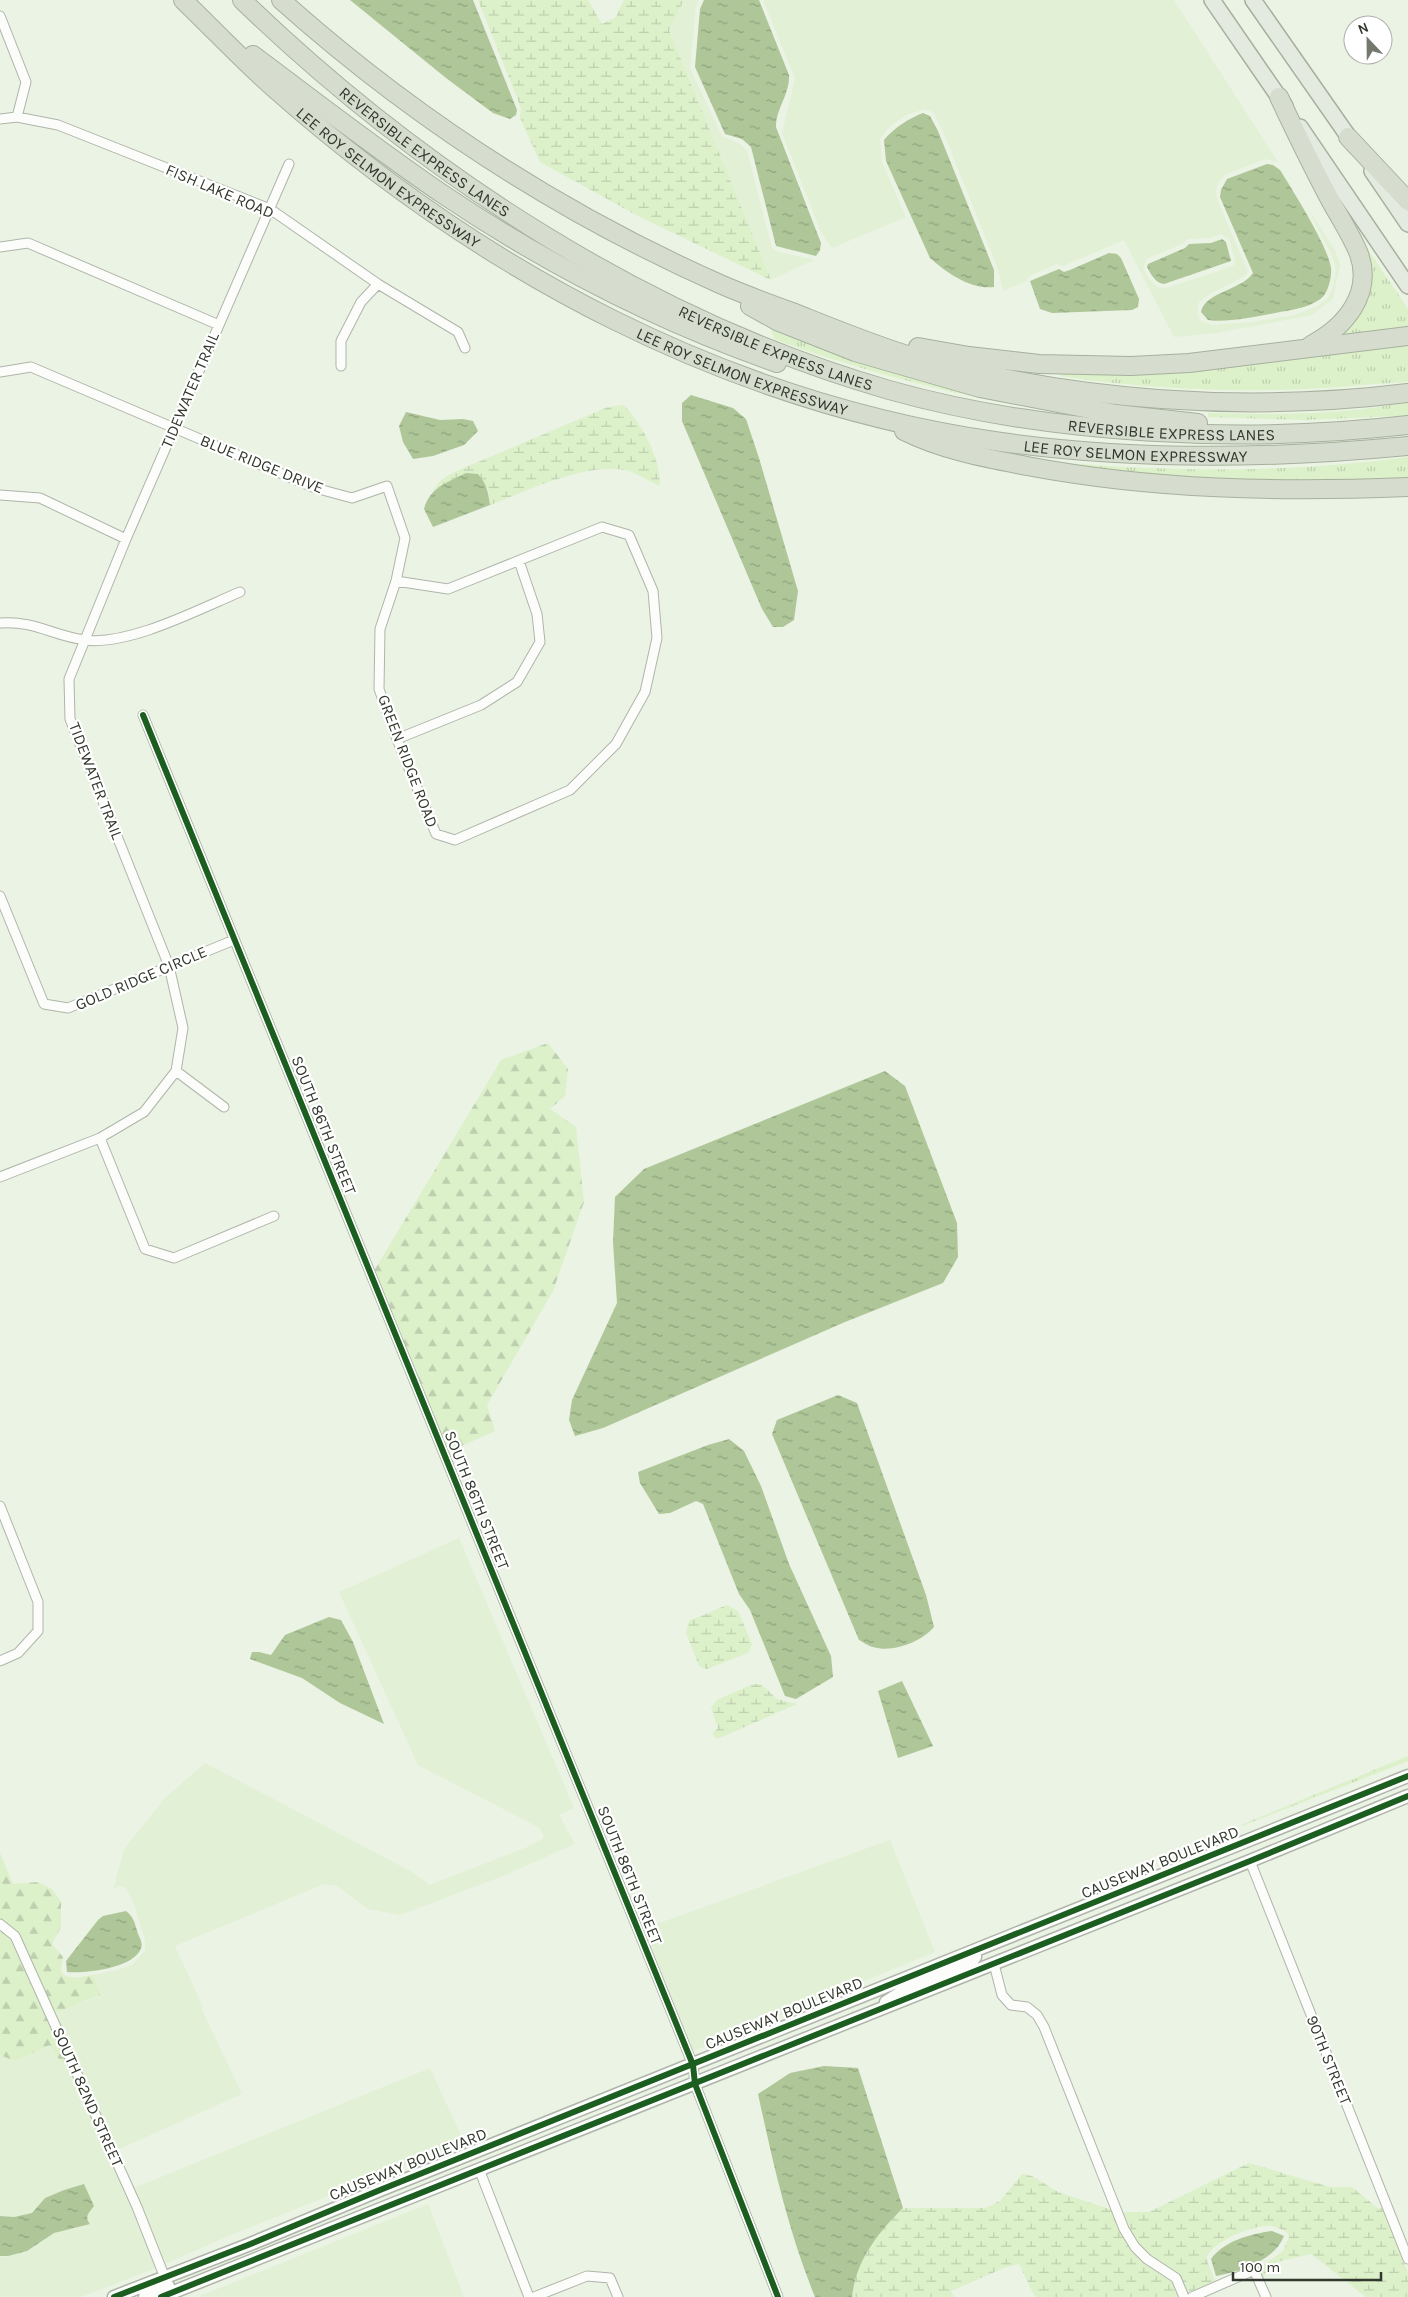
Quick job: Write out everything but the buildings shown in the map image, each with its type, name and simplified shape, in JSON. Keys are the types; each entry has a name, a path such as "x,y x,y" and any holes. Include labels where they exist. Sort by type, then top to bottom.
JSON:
{"highway":[{"name":"REVERSIBLE EXPRESS LANES","path":"242,0 298,52 366,109 478,192 602,268 743,344 781,359 890,390 1000,414 1064,423 1179,432 1248,434 1348,430 1408,425"},
{"path":"281,0 383,85 484,156 575,212 651,252 863,355 980,388 1040,401 1116,414 1197,422 1248,434"},
{"path":"189,6 400,165 490,225 538,254 658,315 743,344"},
{"name":"LEE ROY SELMON EXPRESSWAY","path":"189,6 274,89 329,135 386,179 482,246 559,292 620,324 688,355 792,394 879,418 1000,442 1153,456 1250,456 1344,452 1408,446"},
{"path":"1279,97 1312,166 1356,248 1363,272 1360,295 1346,319 1328,336 1306,348"},
{"path":"1348,137 1408,201"},
{"path":"765,308 868,340 915,357 967,370 1031,383 1124,396 1223,401 1275,401 1329,400 1408,393"},
{"path":"868,340 986,359 1075,366 1169,365 1408,336"},
{"path":"879,418 923,440 948,448 1003,462 1111,480 1232,489 1317,490 1408,487"}],"main road":[{"path":"1212,0 1408,286"},
{"path":"1253,0 1408,224"},
{"name":"CAUSEWAY BOULEVARD","path":"114,2297 248,2245 380,2190 1408,1776"},
{"name":"CAUSEWAY BOULEVARD","path":"161,2297 994,1964 1408,1796"},
{"path":"994,1964 1011,1944 1066,1920 1075,1915 1079,1909"},
{"path":"874,2012 896,1994 971,1962 975,1957 974,1951"},
{"path":"386,2207 394,2195 480,2160 498,2150 504,2140"},
{"path":"266,2255 280,2243 297,2234 366,2206 380,2190"},
{"path":"145,2297 225,2261 248,2245"}],"street":[{"path":"0,16 26,82 17,117"},
{"name":"FISH LAKE ROAD","path":"0,119 17,117 58,125 270,209 378,284 458,332 465,348"},
{"name":"TIDEWATER TRAIL","path":"0,1177 100,1138 144,1112 176,1071 183,1028 169,966 70,718 69,678 126,539 289,164"},
{"path":"0,247 28,242 219,325"},
{"path":"341,366 341,341 361,302 378,284"},
{"name":"BLUE RIDGE DRIVE","path":"0,372 31,367 315,488 352,498 386,486"},
{"name":"GREEN RIDGE ROAD","path":"386,486 405,538 396,581 380,629 379,689 397,739 436,834 455,840 570,790 616,744 645,692 657,638 653,591 629,535 602,527 448,589 396,581"},
{"path":"0,495 40,498 126,539"},
{"path":"397,739 481,705 517,682 540,642 537,614 520,561"},
{"path":"0,623 23,622 86,640 132,637 240,592"},
{"name":"SOUTH 86TH STREET","path":"142,715 693,2064 695,2084 778,2297"},
{"name":"GOLD RIDGE CIRCLE","path":"0,896 44,1004 68,1008 234,940"},
{"path":"176,1071 224,1107"},
{"path":"100,1138 145,1249 174,1258 274,1216"},
{"path":"0,1506 38,1602 38,1631 18,1654 0,1661"},
{"name":"90TH STREET","path":"1250,1861 1408,2259"},
{"name":"SOUTH 82ND STREET","path":"0,1924 15,1936 137,2207 165,2278"},
{"path":"994,1964 1002,1995 1011,2005 1027,2007 1037,2015 1044,2027 1124,2229 1135,2248 1147,2259 1176,2278 1184,2297"},
{"path":"479,2170 529,2297"},
{"path":"1192,2297 1254,2270 1266,2297"},
{"path":"534,2297 587,2276 610,2278 618,2297"}],"shaded area":[{"path":"684,0 699,0 696,6 690,68 722,136 740,144 747,151 772,248 775,251 814,260 771,280 669,30"},
{"path":"763,0 1174,0 1278,162 1265,159 1225,175 1219,182 1216,190 1217,199 1248,272 1245,276 1208,295 1199,302 1197,314 1201,321 1212,325 1254,322 1295,315 1318,306 1328,298 1333,286 1336,269 1333,258 1306,205 1335,250 1340,264 1333,299 1312,315 1217,333 1174,337 1124,240 1063,266 1057,264 1029,276 1026,281 1003,291 998,269 942,129 933,112 925,109 906,115 888,128 880,139 882,162 906,217 832,248 821,232 782,133 795,79","holes":["1221,234 1229,239 1235,260 1234,265 1222,270 1166,288 1158,287 1150,280 1143,269 1146,259 1182,244 1188,239 1210,238"]},
{"path":"459,1538 574,1808 559,1815 575,1844 503,1876 400,1915 368,1909 337,1886 324,1884 175,1946 203,2007 201,2008 242,2094 117,2150 55,2013 99,1996 93,1975 118,1970 133,1964 145,1951 145,1940 134,1904 126,1888 118,1886 113,1890 124,1849 165,1798 205,1763 412,1872 430,1885 525,1848 544,1838 540,1828 418,1765 339,1592"},
{"path":"890,1840 935,1952 693,2051 643,1929"},
{"path":"50,2045 61,2063 66,2062 132,2209 156,2268 81,2297 0,2297 0,2256 4,2257 42,2242 47,2236 65,2228 75,2229 90,2223 87,2219 87,2213 94,2206 87,2195 64,2190 45,2198 32,2213 13,2217 0,2216 0,2055 15,2061"},
{"path":"430,2068 464,2142 231,2235 165,2264 134,2188"},
{"path":"428,2204 464,2297 197,2297 242,2279"}],"green space":[{"path":"478,0 588,0 602,24 616,17 624,0 684,0 669,30 771,280 638,216 540,162 520,118 521,108"},
{"path":"1365,245 1408,309 1408,332 1336,342 1353,318 1360,248"},
{"path":"770,327 1003,400 1003,403 916,383 831,359 774,339"},
{"path":"1408,341 1408,382 1291,390 1221,390 1140,386 1061,376 1061,370"},
{"path":"1408,402 1408,415 1397,416 1304,420 1208,417 1208,413 1284,414 1334,412"},
{"path":"624,405 644,432 654,453 660,486 629,471 614,469 578,473 540,485 490,505 488,489 466,473 432,492 440,481 452,473 608,407"},
{"path":"1408,457 1408,480 1209,485 1034,460 1175,469 1268,469 1361,463"},
{"path":"548,1043 568,1069 565,1096 550,1109 576,1127 584,1202 553,1291 487,1405 495,1431 448,1452 374,1271 501,1060"},
{"path":"727,1605 738,1611 752,1644 748,1653 707,1669 699,1666 686,1633 689,1621"},
{"path":"753,1684 761,1684 777,1699 797,1704 717,1739 712,1734 718,1728 711,1708 717,1700"},
{"path":"1408,1756 1408,1761 1241,1825"},
{"path":"0,1853 13,1884 38,1882 52,1889 61,1902 61,1927 52,1944 63,1957 61,1970 63,1975 74,1978 93,1975 100,1995 55,2013 19,1934 5,1921 0,1919"},
{"path":"0,1930 11,1939 66,2062 61,2063 50,2045 15,2061 0,2055"},
{"path":"1249,2163 1330,2187 1352,2187 1376,2207 1383,2209 1408,2273 1408,2297 1366,2297 1311,2254 1277,2262 1263,2277 1259,2268 1283,2251 1289,2237 1287,2232 1272,2226 1245,2231 1225,2240 1217,2246 1206,2258 1215,2281 1187,2293 1176,2273 1150,2255 1137,2241 1123,2212 1149,2212"},
{"path":"1022,2174 1032,2176 1058,2192 1112,2210 1132,2251 1145,2264 1172,2282 1178,2297 1035,2297 1019,2264 1006,2267 951,2291 954,2297 852,2297 854,2284 863,2259 877,2237 903,2208 985,2208 1000,2201"}],"water":[{"path":"350,0 473,0 517,110 516,115 510,119 493,113 446,78"},
{"path":"704,0 759,0 789,75 789,82 778,114 776,127 821,243 820,250 816,256 776,246 751,147 742,139 725,134 695,67 700,9"},
{"path":"923,113 930,116 938,131 994,270 994,287 977,286 968,283 952,275 930,258 886,161 884,140 902,124"},
{"path":"1267,164 1273,165 1280,170 1324,246 1331,268 1328,288 1325,294 1316,302 1298,309 1244,319 1208,320 1201,312 1204,305 1216,295 1248,279 1253,273 1220,197 1221,190 1227,179"},
{"path":"1222,239 1226,242 1231,261 1164,284 1156,280 1147,267 1148,264 1185,248 1189,244 1211,243"},
{"path":"1109,253 1117,254 1121,258 1139,299 1138,307 1132,310 1052,313 1040,309 1030,281 1059,269 1064,272 1070,270"},
{"path":"691,395 733,408 746,419 798,591 794,620 783,627 773,627 762,609 682,421 682,403"},
{"path":"406,412 440,420 463,419 473,421 478,431 464,445 433,456 413,459 403,442 399,426"},
{"path":"466,473 478,474 481,478 487,488 490,505 433,527 424,509 430,496 440,486"},
{"path":"885,1071 905,1086 957,1223 958,1257 943,1283 845,1322 603,1428 575,1436 569,1420 572,1400 617,1303 613,1242 615,1197 644,1169"},
{"path":"838,1395 857,1403 926,1595 934,1627 922,1637 906,1645 889,1649 871,1646 859,1640 772,1434 777,1420"},
{"path":"729,1439 744,1451 761,1486 789,1564 831,1656 833,1677 796,1699 785,1696 750,1610 739,1594 703,1504 696,1501 670,1513 659,1514 640,1483 638,1472 708,1445"},
{"path":"329,1617 341,1620 353,1642 384,1724 340,1703 302,1678 250,1659 252,1652 271,1655 285,1635"},
{"path":"902,1681 933,1746 898,1758 878,1691"},
{"path":"126,1911 133,1918 141,1941 142,1946 137,1955 119,1965 96,1971 67,1972 66,1961 98,1920 103,1916"},
{"path":"824,2066 858,2068 903,2208 877,2237 863,2259 854,2284 852,2297 815,2297 789,2222 758,2094 790,2073"},
{"path":"84,2184 94,2206 87,2217 90,2224 54,2233 27,2251 0,2256 0,2216 14,2217 32,2213 45,2198"},
{"path":"1272,2231 1284,2236 1273,2252 1246,2268 1216,2276 1211,2259 1223,2247 1246,2236"}],"cycle path":[{"path":"143,715 693,2065 695,2084 778,2297"},
{"path":"114,2297 248,2245 380,2190 1408,1776"},
{"path":"161,2297 1408,1796"}]}
